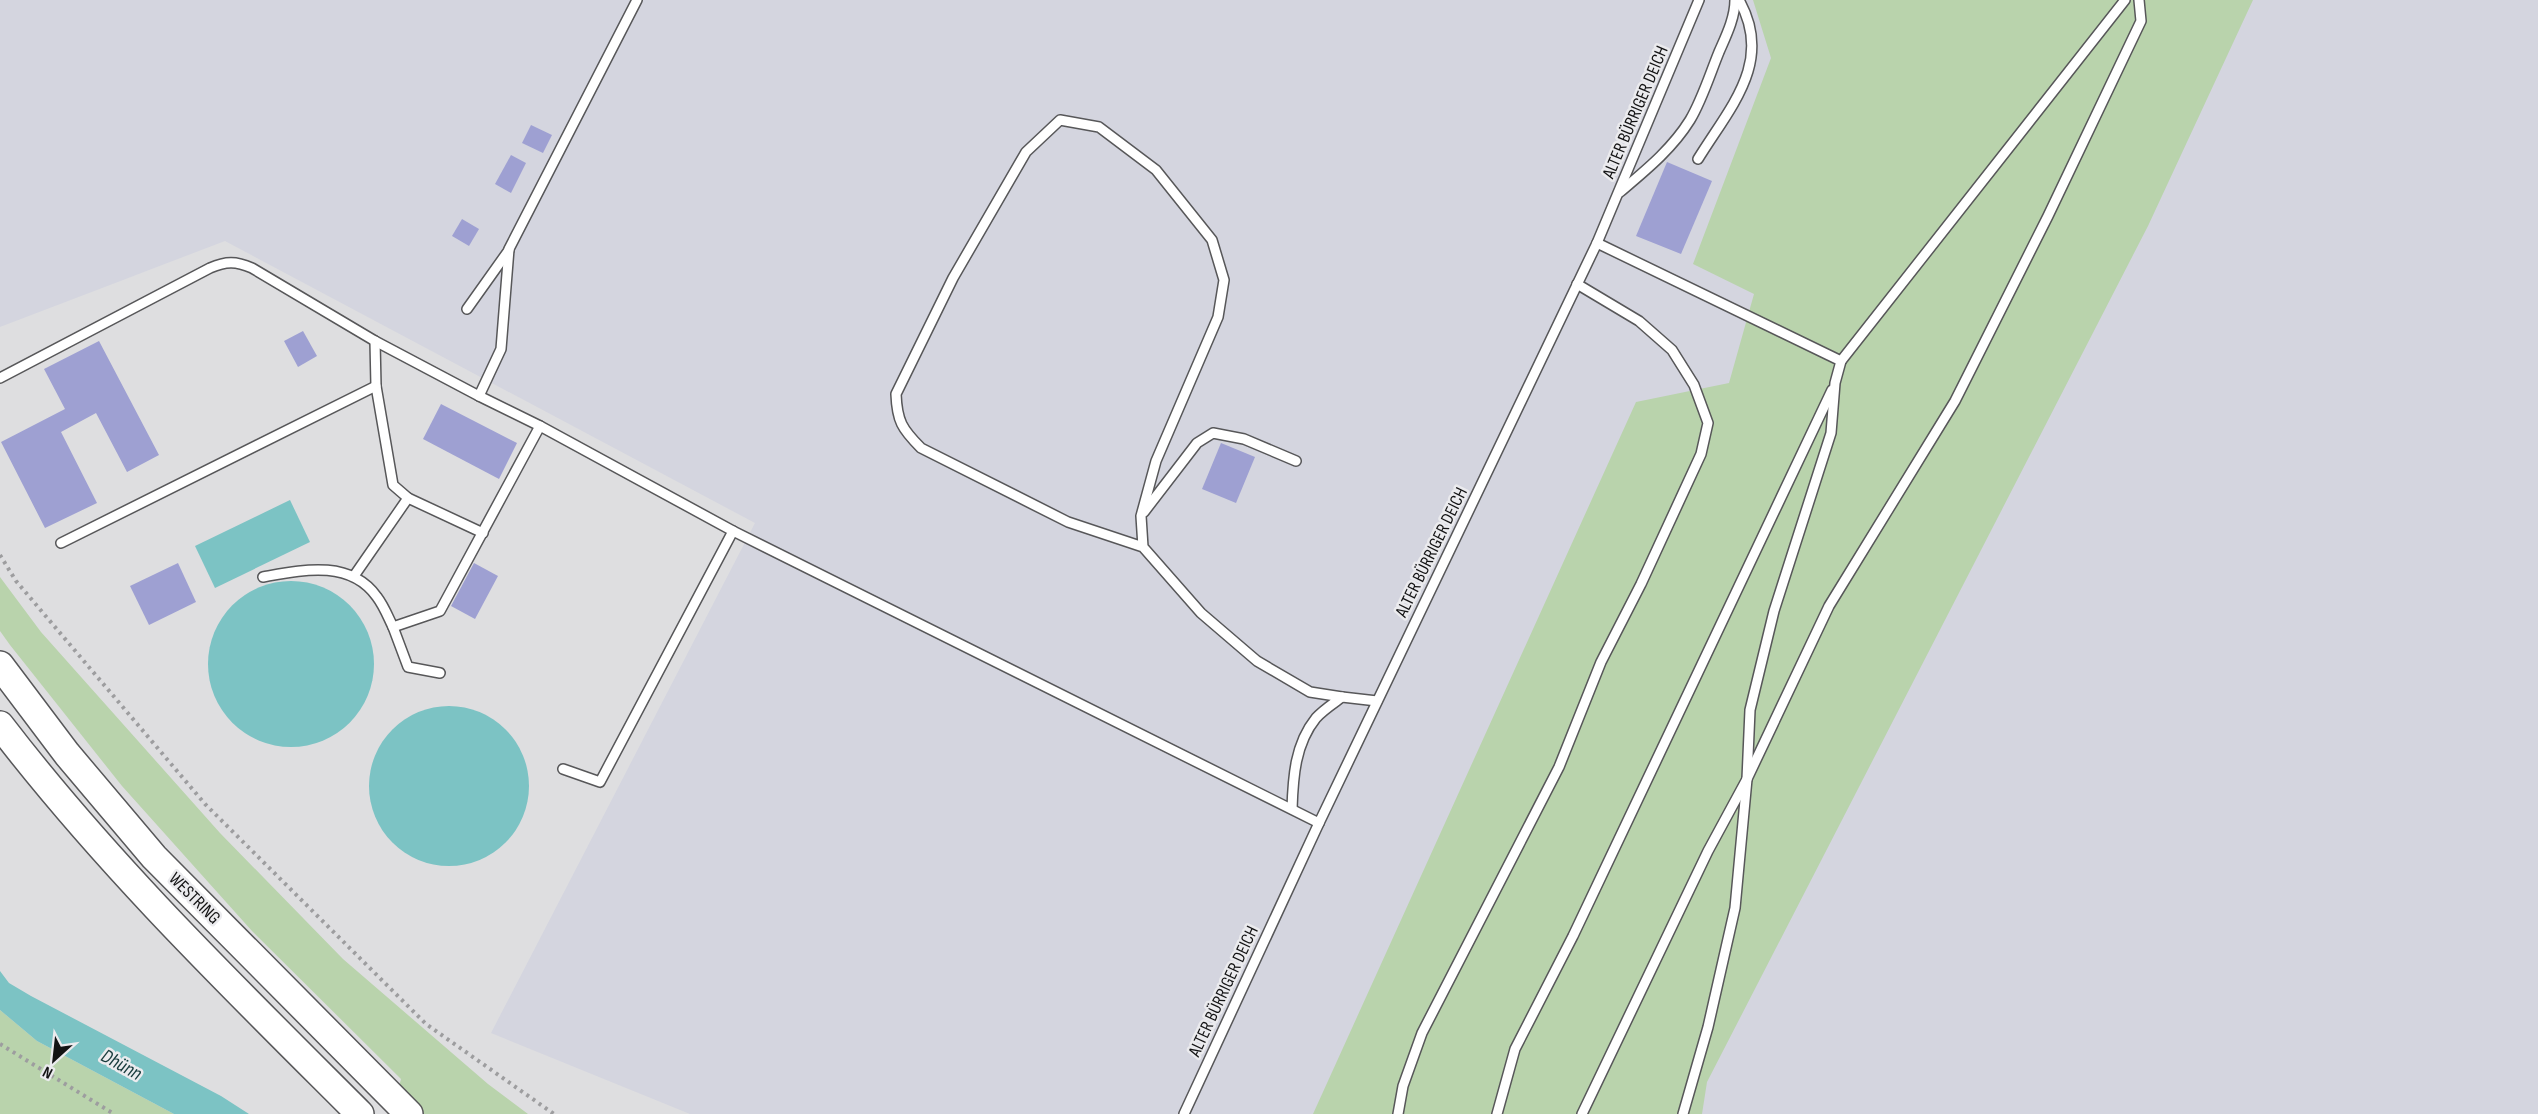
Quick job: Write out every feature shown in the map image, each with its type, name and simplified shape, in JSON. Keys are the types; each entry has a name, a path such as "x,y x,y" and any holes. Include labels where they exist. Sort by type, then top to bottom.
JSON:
{"main road":[{"name":"WESTRING","path":"0,665 67,754 154,857 403,1107"},
{"name":"WESTRING","path":"0,725 48,787 166,920 360,1114"}],"lane":[{"path":"466,309 509,249 637,0"},
{"name":"ALTER BÜRRIGER DEICH","path":"1184,1114 1319,823 1597,243 1700,0"},
{"path":"1618,194 1658,160 1691,118 1727,33 1735,9 1735,0"},
{"path":"1698,159 1741,90 1751,67 1753,41 1747,14 1739,0"},
{"path":"1497,1114 1515,1049 1573,936 1835,383 1841,361 2125,0"},
{"path":"1582,1114 1708,851 1747,779 1829,606 1955,401 2048,216 2141,21 2139,0"},
{"path":"1143,548 1141,516 1156,461 1218,317 1224,280 1212,240 1156,170 1099,127 1060,120 1026,152 953,278 896,394 896,414 904,431 921,448 1068,522 1143,548 1201,613 1257,661 1310,692 1377,701"},
{"path":"1597,243 1841,361"},
{"path":"479,396 501,349 509,249"},
{"path":"0,378 210,268 226,261 241,263 375,341 540,426 733,531 1319,823"},
{"path":"1398,1114 1403,1086 1422,1033 1559,766 1601,662 1701,454 1708,423 1694,385 1672,350 1639,321 1577,284"},
{"path":"375,341 376,386 393,485 408,498 483,533"},
{"path":"1683,1114 1708,1027 1735,908 1747,779 1750,710 1774,611 1831,433 1835,383"},
{"path":"61,543 376,386"},
{"path":"393,627 440,611 540,426"},
{"path":"1141,516 1197,443 1214,433 1244,439 1296,461"},
{"path":"354,576 408,498"},
{"path":"563,768 600,782 733,531"},
{"path":"263,577 315,569 354,576 378,597 393,627 408,667 440,673"},
{"path":"1292,809 1293,776 1301,742 1317,717 1342,697"}],"path":[{"path":"0,555 16,580 205,804 426,1024 554,1114"},
{"path":"0,1044 114,1114"}],"shaded area":[{"path":"0,0 2538,0 2538,1114 690,1114 491,1033 755,523 225,241 0,327"}],"green space":[{"path":"1753,0 2253,0 2148,226 1707,1082 1702,1114 1313,1114 1636,402 1729,383 1754,294 1693,264 1771,58"},
{"path":"0,577 41,632 220,833 343,959 488,1084 528,1114 392,1114 401,1079 252,931 122,786 10,645 0,631"},
{"path":"0,1010 37,1041 174,1114 0,1114"}],"water":[{"path":"290,500 310,542 215,588 195,546"},
{"path":"291,581 323,588 337,595 349,606 360,618 367,632 374,664 367,696 360,710 349,722 337,733 323,740 291,747 259,740 245,733 233,722 222,710 215,696 208,664 215,632 222,618 233,606 245,595 259,588"},
{"path":"449,706 480,712 505,730 523,755 529,786 523,817 505,842 480,860 449,866 418,860 393,842 375,817 369,786 375,755 393,730 418,712"},
{"name":"Dhünn","path":"0,971 9,983 31,996 221,1096 249,1114 174,1114 37,1041 0,1010"}],"building":[{"path":"531,125 552,135 543,153 522,143"},
{"path":"511,155 526,163 511,193 495,184"},
{"path":"1667,162 1712,181 1681,254 1636,236"},
{"path":"462,219 479,229 469,246 452,236"},
{"path":"303,331 317,356 298,367 284,341"},
{"path":"99,341 159,455 127,472 96,413 61,432 97,503 45,528 1,442 65,409 44,369"},
{"path":"441,404 517,443 499,479 423,439"},
{"path":"1221,443 1255,457 1236,503 1202,489"},
{"path":"178,563 196,602 149,625 130,586"},
{"path":"474,563 498,576 475,619 451,606"}]}
